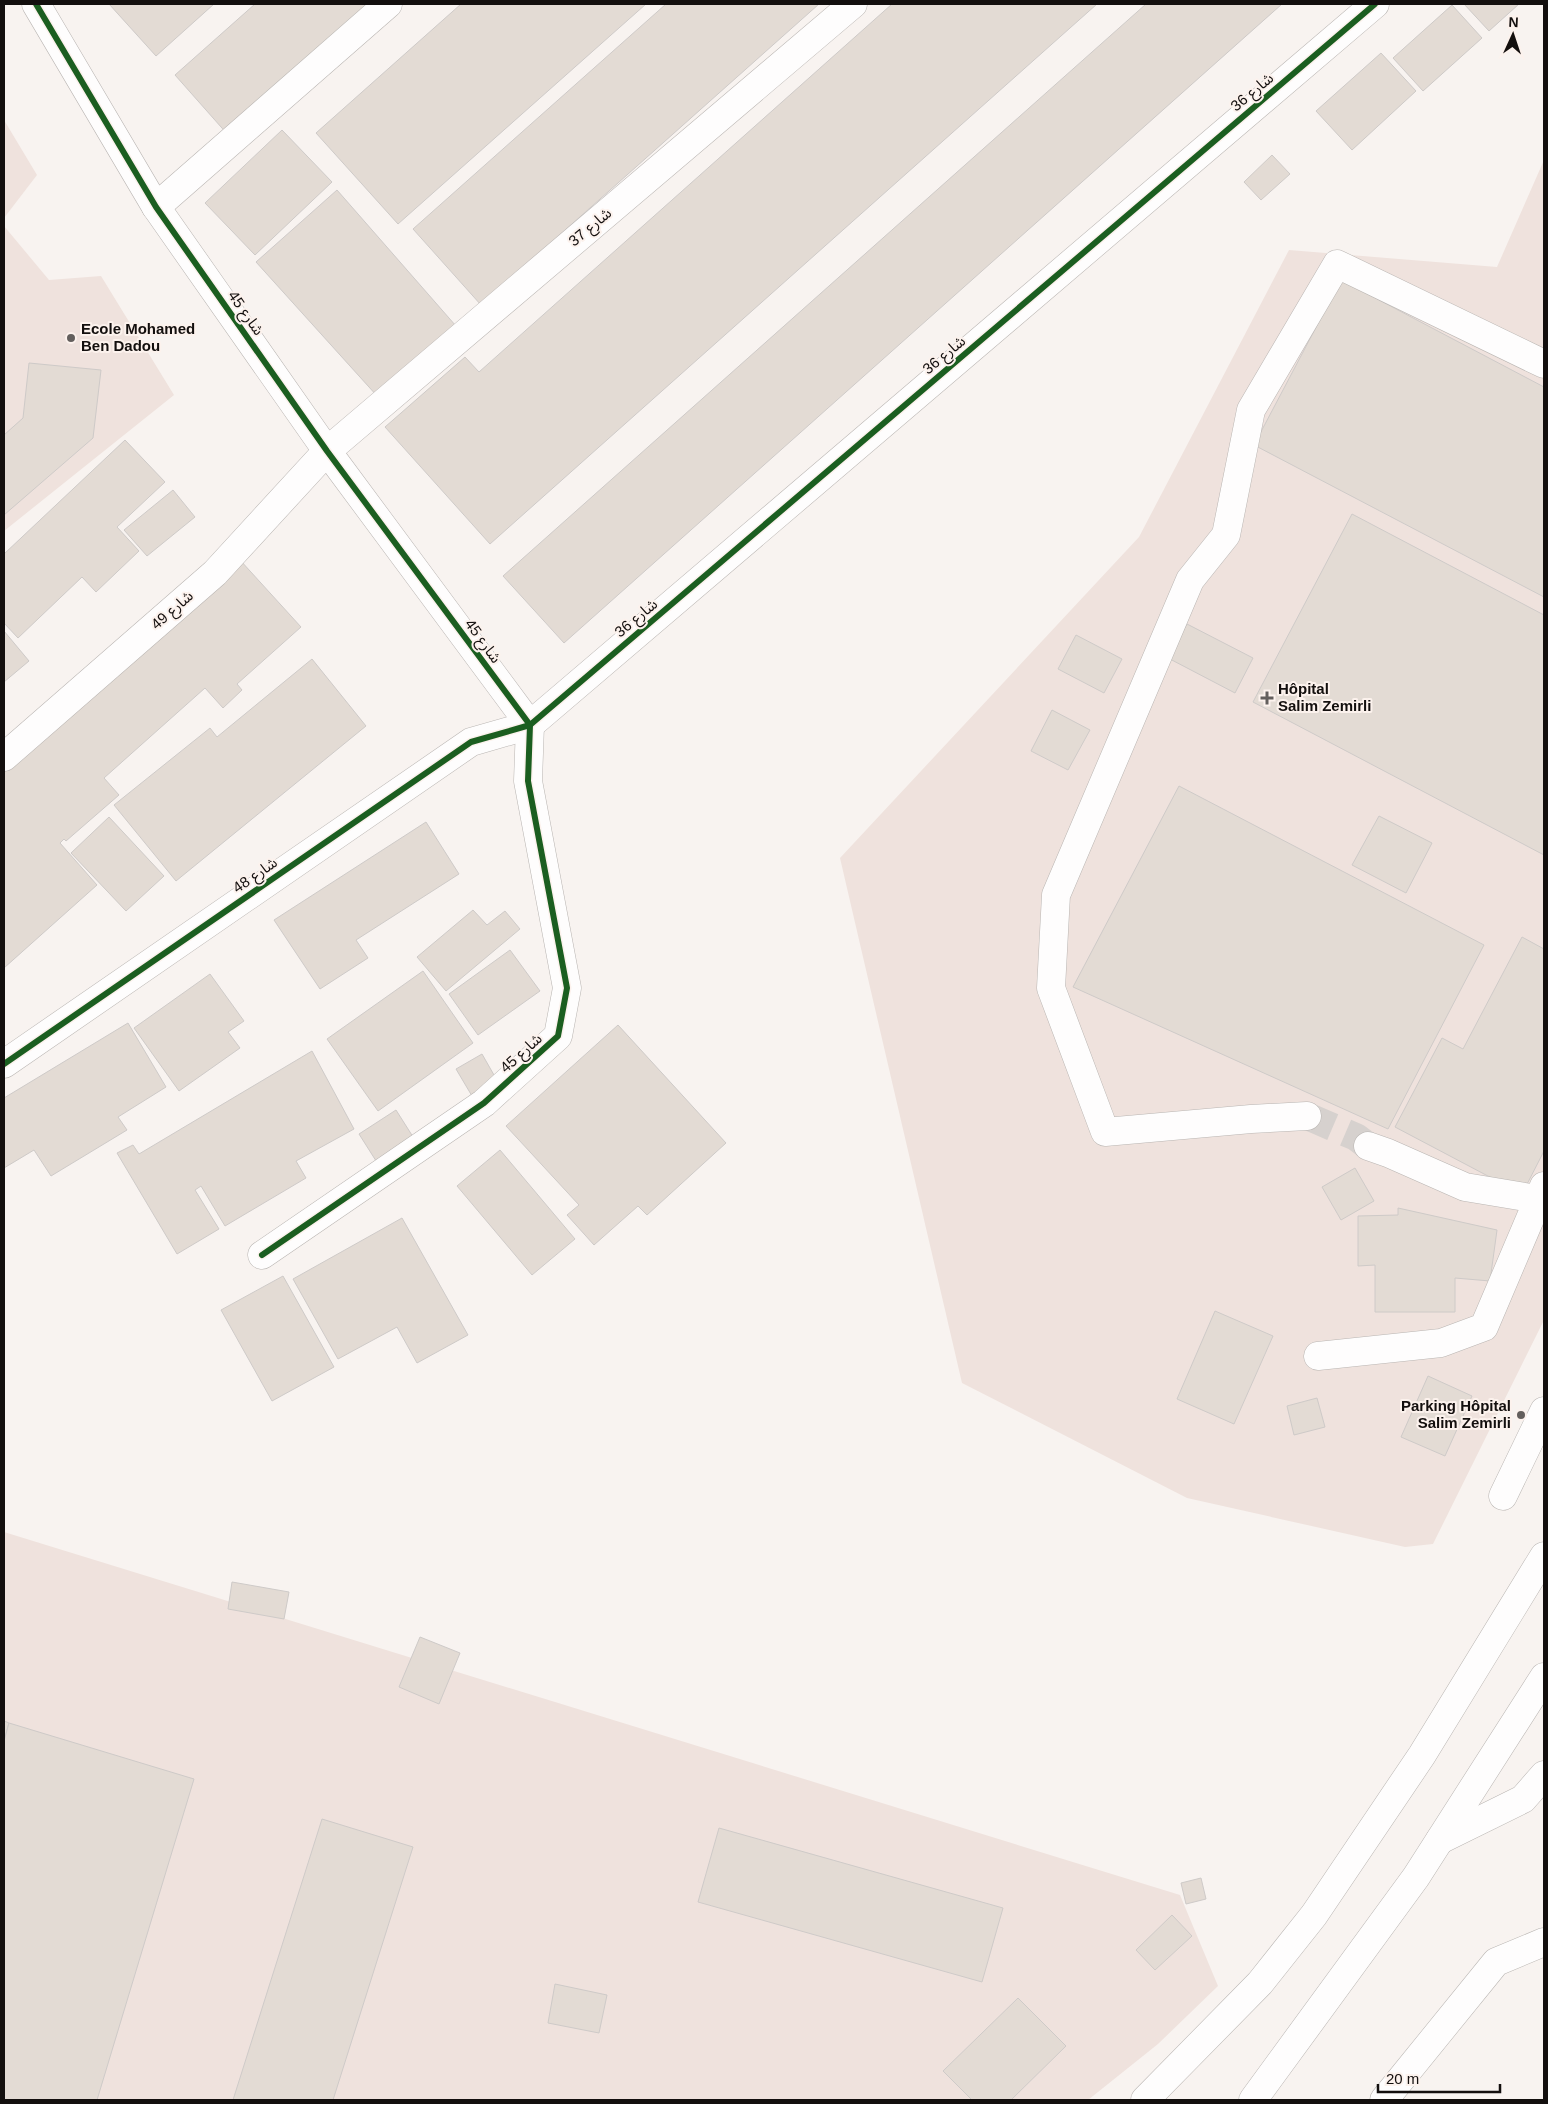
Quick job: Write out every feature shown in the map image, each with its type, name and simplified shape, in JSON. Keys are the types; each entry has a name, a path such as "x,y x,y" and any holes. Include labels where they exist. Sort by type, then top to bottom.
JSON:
{"street":[{"name":"شارع 45","path":"36,4 156,207 327,451 530,725 528,781 567,988 558,1036 484,1103 262,1255"},
{"path":"156,207 388,4"},
{"name":"شارع 37","path":"327,451 853,4"},
{"name":"شارع 36","path":"530,725 1375,4"},
{"path":"1307,1116 1105,1132 1051,988 1056,895 1190,580 1226,535 1251,410 1337,264 1544,364"},
{"name":"شارع 49","path":"4,757 215,573 327,451"},
{"name":"شارع 48","path":"4,1064 471,742 530,725"},
{"path":"1318,1356 1441,1343 1484,1327 1541,1192 1465,1187 1368,1146"},
{"path":"1503,1496 1544,1411"},
{"path":"1145,2100 1260,1983 1314,1915 1422,1754 1544,1556"},
{"path":"1253,2100 1416,1877 1544,1677"},
{"path":"1440,1840 1523,1799 1544,1775"},
{"path":"1384,2100 1496,1962 1544,1942"}],"shaded area":[{"path":"4,120 37,175 4,218"},
{"name":"Hôpital Salim Zemirli","path":"1544,160 1544,1320 1433,1544 1405,1547 1187,1498 962,1383 840,858 1139,537 1289,250 1497,267"},
{"name":"Ecole Mohamed Ben Dadou","path":"4,226 49,280 101,276 174,395 4,531"},
{"path":"4,1532 1180,1895 1218,1986 1158,2044 1088,2100 4,2100"}],"building":[{"path":"109,4 214,4 156,56"},
{"path":"255,4 378,4 229,136 175,75"},
{"path":"461,4 646,4 398,224 316,133"},
{"path":"666,4 819,4 481,305 413,229"},
{"path":"892,4 1097,4 490,544 385,427 465,357 479,372"},
{"path":"1146,4 1282,4 564,643 503,576"},
{"path":"1464,4 1519,4 1489,31"},
{"path":"1452,5 1482,38 1423,91 1393,58"},
{"path":"1381,53 1416,91 1352,150 1316,111"},
{"path":"282,130 332,182 255,255 205,203"},
{"path":"1272,155 1290,174 1261,200 1244,182"},
{"path":"337,190 456,326 378,397 256,262"},
{"path":"1341,280 1544,387 1544,597 1254,445"},
{"path":"29,363 101,370 93,438 4,515 4,435 23,418"},
{"path":"125,440 165,482 117,527 139,551 96,592 82,577 18,638 4,623 4,554"},
{"path":"173,490 195,517 147,556 124,530"},
{"path":"1352,514 1544,615 1544,855 1253,702"},
{"path":"240,560 301,627 237,684 242,690 223,708 205,688 104,778 119,795 66,841 64,839 60,843 97,885 4,968 4,772"},
{"path":"1187,624 1253,658 1235,693 1168,658"},
{"path":"4,631 29,661 4,682"},
{"path":"1076,635 1122,659 1104,693 1058,669"},
{"path":"312,659 366,726 176,881 114,805 210,728 217,737"},
{"path":"1052,710 1090,730 1068,770 1031,751"},
{"path":"1179,786 1484,945 1388,1129 1073,987"},
{"path":"1379,816 1432,843 1406,893 1352,865"},
{"path":"109,817 164,876 126,911 71,853"},
{"path":"426,822 459,874 356,940 368,958 320,989 274,920"},
{"path":"473,910 487,925 505,911 520,929 446,991 417,957"},
{"path":"1522,937 1544,949 1544,1151 1522,1194 1395,1127 1442,1038 1463,1049"},
{"path":"510,950 540,991 478,1035 449,994"},
{"path":"423,971 473,1043 378,1111 327,1039"},
{"path":"210,974 244,1021 228,1032 240,1048 179,1091 134,1028"},
{"path":"128,1023 166,1087 118,1117 127,1130 51,1176 34,1150 4,1168 4,1098"},
{"path":"618,1025 726,1143 647,1215 638,1206 594,1245 567,1215 579,1205 506,1126"},
{"path":"312,1051 354,1129 296,1161 306,1178 225,1226 201,1186 195,1190 219,1229 177,1254 117,1153 133,1145 139,1154"},
{"path":"482,1054 498,1082 472,1096 456,1069"},
{"path":"396,1110 415,1140 378,1164 359,1134"},
{"path":"500,1150 575,1239 532,1275 457,1186"},
{"path":"1355,1168 1374,1201 1341,1220 1322,1187"},
{"path":"1398,1208 1497,1230 1490,1281 1455,1278 1455,1312 1375,1312 1375,1265 1358,1266 1358,1216 1398,1215"},
{"path":"402,1218 468,1335 417,1363 397,1327 338,1359 293,1279"},
{"path":"283,1276 334,1367 272,1401 221,1310"},
{"path":"1215,1311 1273,1336 1234,1424 1177,1399"},
{"path":"1428,1376 1472,1396 1445,1456 1401,1437"},
{"path":"1317,1398 1325,1427 1294,1435 1287,1406"},
{"path":"232,1582 289,1592 284,1619 228,1609"},
{"path":"420,1637 460,1653 439,1704 399,1687"},
{"path":"4,1721 9,1723 4,1741"},
{"path":"9,1723 194,1779 97,2100 4,2100 4,1741"},
{"path":"322,1819 413,1847 333,2100 233,2100"},
{"path":"719,1828 1003,1908 982,1982 698,1902"},
{"path":"1201,1878 1206,1899 1186,1904 1181,1883"},
{"path":"1172,1915 1192,1936 1155,1970 1136,1950"},
{"path":"555,1984 607,1995 599,2033 548,2023"},
{"path":"1018,1998 1066,2046 1011,2100 972,2100 943,2071"}],"tunnel":[{"path":"1307,1116 1356,1137 1368,1146"}],"cycle path":[{"path":"36,4 156,207 327,451 530,725 528,781 567,988 558,1036 484,1103 262,1255"},
{"path":"4,1064 471,742 530,725 1375,4"}],"place":[{"name":"Ecole Mohamed Ben Dadou","path":"71,338"},
{"name":"Hôpital Salim Zemirli","path":"1267,698"},
{"name":"Parking Hôpital Salim Zemirli","path":"1521,1415"}]}
